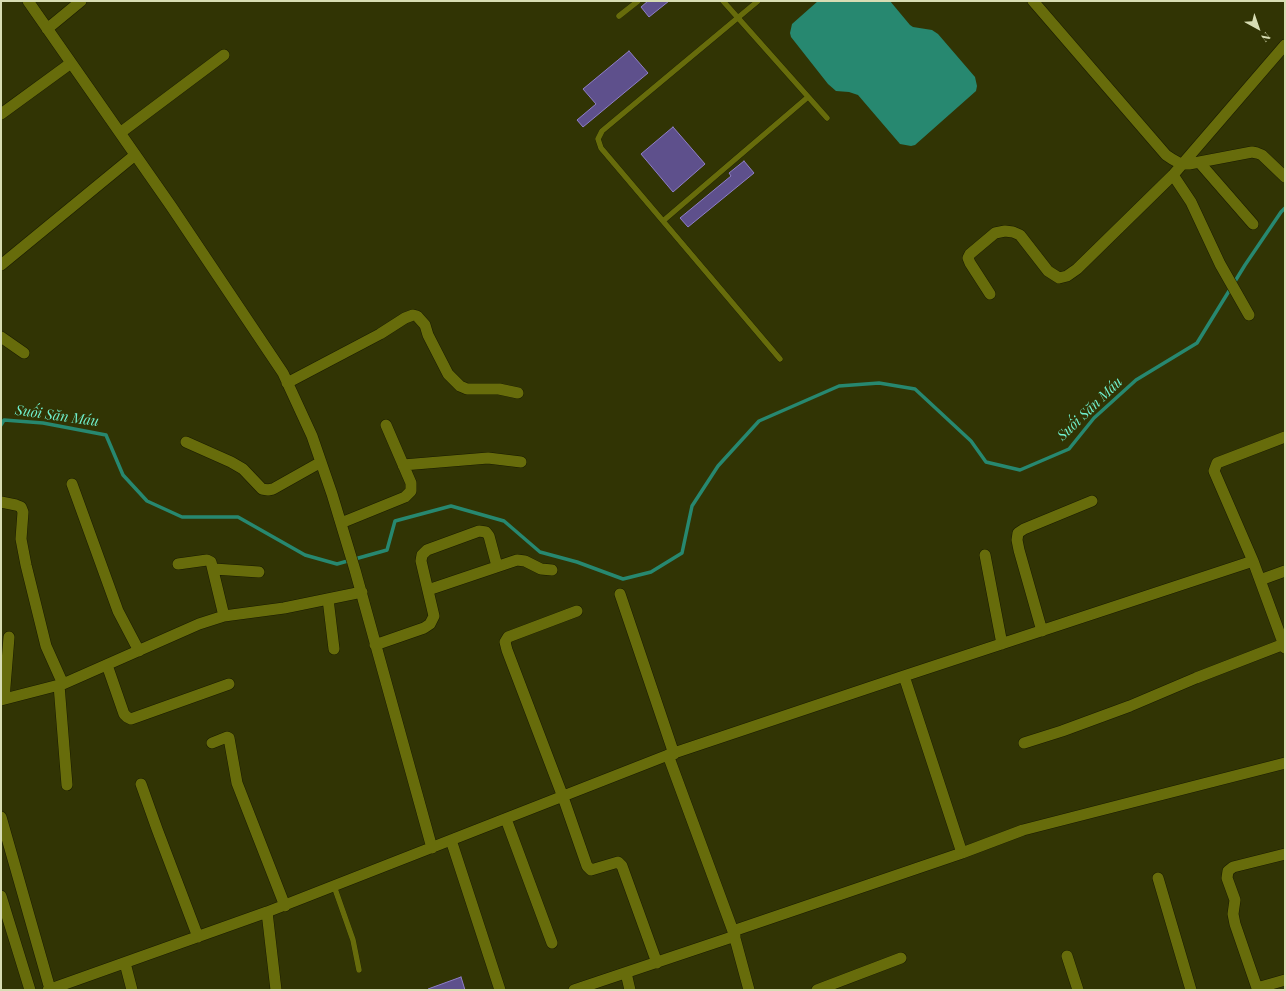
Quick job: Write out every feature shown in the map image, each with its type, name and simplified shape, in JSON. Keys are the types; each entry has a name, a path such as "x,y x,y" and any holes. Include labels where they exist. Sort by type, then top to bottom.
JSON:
{"street":[{"path":"28,1 171,206 274,360 287,383 312,436 356,570 375,645 432,848"},
{"path":"47,28 81,1"},
{"path":"1033,1 1166,155 1181,164 1252,152 1262,155 1285,177"},
{"path":"990,294 968,258 970,254 995,233 1005,231 1020,235 1048,271 1059,278 1067,276 1077,269 1173,176 1181,164 1285,45"},
{"path":"120,133 224,55"},
{"path":"1,114 71,63"},
{"path":"1,265 135,155"},
{"path":"1199,162 1253,224"},
{"path":"1173,176 1191,202 1220,264 1249,315"},
{"path":"287,383 380,334 412,315 417,316 425,326 448,374 460,386 467,389 499,389 518,393"},
{"path":"1,337 24,353"},
{"path":"341,523 405,497 411,491 411,483 386,425"},
{"path":"1024,743 1062,732 1196,678 1284,646 1253,561 1214,471 1217,463 1285,437"},
{"path":"186,442 243,469 262,489 268,490 274,489 321,462"},
{"path":"403,465 488,458 521,462"},
{"path":"72,484 118,611 139,651"},
{"path":"1042,631 1017,540 1018,533 1024,529 1092,501"},
{"path":"1,502 21,507 23,512 21,539 26,565 46,646 61,685 67,785"},
{"path":"375,645 424,628 430,624 434,616 421,561 422,555 427,550 479,531 486,532 489,536 497,566"},
{"path":"985,555 1002,644"},
{"path":"178,564 209,560 212,563 224,616"},
{"path":"428,590 517,560 525,561 541,569 552,570"},
{"path":"1,817 54,989 284,906 671,755 904,676 1253,561"},
{"path":"214,569 259,572"},
{"path":"1260,580 1285,571"},
{"path":"9,637 3,699 61,685 199,624 224,616 284,608 362,592"},
{"path":"620,594 671,755 734,933 749,990"},
{"path":"328,599 334,649"},
{"path":"577,611 508,637 505,642 563,797 584,861 591,870 618,862 622,866 657,963"},
{"path":"107,665 124,714 131,718 136,718 229,684"},
{"path":"904,676 962,853"},
{"path":"212,743 227,737 229,738 237,783 284,906"},
{"path":"574,990 657,963 734,933 1023,830 1285,764"},
{"path":"141,784 198,937"},
{"path":"506,819 552,943"},
{"path":"451,840 500,990"},
{"path":"1285,854 1233,867 1228,871 1227,878 1235,900 1233,914 1257,989 1285,980"},
{"path":"1158,878 1191,990"},
{"path":"1,896 30,990"},
{"path":"267,912 276,990"},
{"path":"1067,956 1078,990"},
{"path":"817,990 901,958"},
{"path":"125,963 132,990"},
{"path":"626,973 630,990"}],"lane":[{"path":"619,16 638,1"},
{"path":"723,1 827,118"},
{"path":"758,1 602,131 598,139 601,148 662,222 780,359"},
{"path":"662,222 808,97"},
{"path":"334,886 353,940 359,970"}],"water":[{"path":"818,1 890,1 910,25 913,27 932,30 938,34 975,77 977,86 976,91 915,145 911,146 900,144 858,95 849,92 836,91 828,84 791,37 790,33 792,24"}],"building":[{"path":"648,1 669,1 649,17 641,7"},
{"path":"629,51 648,73 583,127 577,120 596,104 583,89"},
{"path":"673,127 705,164 673,192 641,154"},
{"path":"744,161 754,173 688,227 680,218 731,176 729,173"},
{"path":"461,977 465,990 428,990 428,989"}],"waterway":[{"name":"Suối Săn Máu","path":"1,425 4,420 43,423 106,435 123,475 147,501 182,517 238,517 305,555 337,564 387,550 395,521 451,506 504,521 540,552 577,562 623,579 651,572 682,553 692,506 718,466 759,421 839,386 879,383 915,389 971,441 986,462 1020,470 1069,449 1094,418 1136,380 1197,343 1245,265 1285,208"}]}
